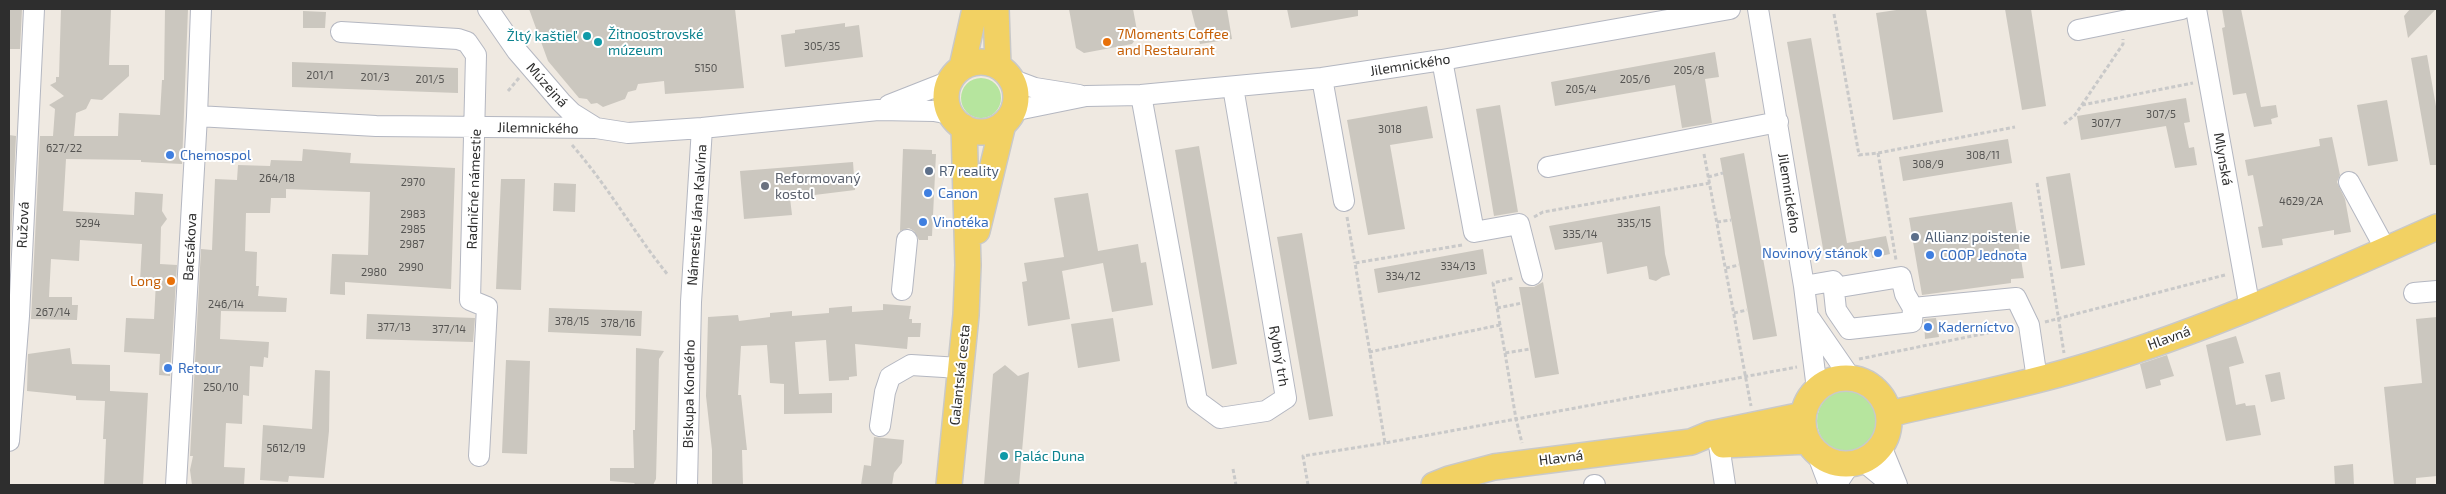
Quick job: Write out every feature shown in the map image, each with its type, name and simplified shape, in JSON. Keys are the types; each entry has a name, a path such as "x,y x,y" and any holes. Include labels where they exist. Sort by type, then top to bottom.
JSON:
{"main road":[{"path":"974,9 956,74 946,99 957,120 975,131 985,131 1008,117 1016,97 1004,72 996,9"},
{"path":"956,74 979,62 1004,72"},
{"name":"Galantská cesta","path":"968,265 1008,117"},
{"name":"Galantská cesta","path":"949,485 968,265 957,120"},
{"name":"Hlavná","path":"1889,414 2070,371 2124,353 2250,309 2437,227"},
{"path":"1850,378 1864,381 1876,389 1885,400 1889,414 1889,431 1865,457 1833,462 1812,447 1804,431 1803,415 1806,403 1817,389 1830,381 1850,378"},
{"name":"Hlavná","path":"1445,483 1494,466 1691,442 1710,434 1803,415"},
{"name":"Hlavná","path":"1691,442 1710,446 1812,447"}],"street":[{"name":"Ružová","path":"9,441 19,316 34,9"},
{"name":"Bacsákova","path":"176,485 197,116 201,9"},
{"name":"Múzejná","path":"488,9 517,51 562,102 572,113 596,128"},
{"name":"Jilemnického","path":"1004,72 1035,88 1086,96 1141,95 1322,78 1442,60 1730,9"},
{"name":"Jilemnického","path":"1758,9 1809,318 1817,389"},
{"path":"2078,30 2182,9"},
{"name":"Mlynská","path":"2196,9 2250,309"},
{"name":"Radničné námestie","path":"341,32 458,39 467,42 473,48 477,62 470,300 487,307 479,456"},
{"path":"1442,60 1474,232 1519,224 1532,275"},
{"name":"Jilemnického","path":"878,110 956,74"},
{"path":"1322,78 1344,200"},
{"name":"Rybný trh","path":"1141,95 1197,401 1220,418 1266,411 1286,398 1233,87"},
{"name":"Jilemnického","path":"1008,117 1086,96"},
{"name":"Jilemnického","path":"197,116 376,126 596,128 628,133 702,128 878,110 934,111 957,120"},
{"path":"1548,167 1778,122"},
{"name":"Námestie Jána Kalvína","path":"691,302 702,128"},
{"path":"2349,182 2386,250"},
{"path":"902,290 907,240"},
{"path":"1804,286 1833,281 1836,310 1849,329 1912,322 1913,308 1905,294 1901,277 1834,288"},
{"path":"2414,293 2437,291"},
{"path":"1913,308 2016,298 2029,325 2037,379"},
{"name":"Biskupa Kondého","path":"687,485 691,302"},
{"name":"Jilemnického","path":"1809,318 1850,378"},
{"path":"880,426 885,392 890,377 911,365 960,368"},
{"path":"1720,445 1725,485"},
{"path":"1812,447 1829,485"},
{"path":"1836,485 1865,457"},
{"path":"1865,457 1892,485"},
{"path":"1865,457 1897,485"}],"path":[{"path":"1834,14 1859,155 1878,154 2015,127"},
{"path":"2064,124 2081,105 2123,44"},
{"path":"508,91 523,75"},
{"path":"2081,105 2199,82"},
{"path":"1701,138 1751,407"},
{"path":"571,142 668,275"},
{"path":"1878,154 1896,260 1886,261"},
{"path":"1708,177 1723,174"},
{"path":"1519,224 1543,212 1710,183"},
{"path":"2037,183 2064,354"},
{"path":"1344,200 1385,443"},
{"path":"1717,222 1731,220"},
{"path":"1355,263 1477,242 1474,232"},
{"path":"1726,268 1739,265"},
{"path":"1522,445 1493,283 1532,275"},
{"path":"1498,308 1522,303"},
{"path":"1734,313 1747,310"},
{"path":"1369,352 1500,325"},
{"path":"1505,353 1530,349"},
{"path":"1308,485 1303,456 1385,443 1805,366"},
{"path":"1233,469 1236,485"}],"green space":[{"path":"985,78 992,81 998,87 1001,98 1000,106 992,115 985,118 977,118 970,115 962,106 961,94 964,87 973,79"},
{"path":"1843,389 1855,389 1872,398 1879,409 1881,421 1879,433 1872,444 1855,453 1843,453 1831,448 1822,439 1817,427 1817,415 1822,403 1831,394"}],"building":[{"path":"9,9 22,9 20,49 9,49"},
{"path":"61,9 111,9 109,65 129,65 129,76 102,100 91,99 86,109 76,113 74,136 118,136 119,113 160,115 162,80 164,80 165,9 188,9 182,164 141,162 141,160 66,159 63,211 134,215 135,192 163,194 162,211 167,219 161,227 160,264 177,265 170,376 159,375 160,354 124,352 126,318 154,319 156,282 140,281 142,244 80,240 79,261 51,259 49,297 72,297 72,305 78,305 77,320 31,319 40,136 53,136 55,109 49,105 64,96 50,85 56,82 56,77 59,77"},
{"path":"529,9 735,9 744,88 665,94 664,81 638,84 636,90 628,92 625,99 603,107 597,103 591,104 587,99 579,98 548,61"},
{"path":"1069,9 1133,9 1138,36 1132,44 1084,53 1076,48"},
{"path":"1191,9 1227,9 1232,39 1200,44"},
{"path":"1287,9 1358,9 1358,16 1291,28"},
{"path":"1903,9 1926,9 1943,112 1893,120 1876,13"},
{"path":"2005,9 2031,9 2046,106 2022,110"},
{"path":"2222,9 2241,9 2261,107 2276,105 2278,117 2271,119 2272,124 2254,127 2246,93 2233,95 2222,28 2225,27"},
{"path":"2410,9 2436,9 2408,38 2404,16"},
{"path":"303,11 326,12 325,28 303,28"},
{"path":"845,23 845,27 859,25 863,57 785,67 781,35 795,33 795,30"},
{"path":"1811,38 1847,243 1886,236 1890,254 1872,258 1871,252 1825,260 1787,42"},
{"path":"1715,52 1719,77 1705,79 1712,123 1682,128 1675,85 1555,106 1551,82"},
{"path":"2427,55 2437,112 2437,165 2430,165 2411,58"},
{"path":"292,62 458,68 458,93 292,87"},
{"path":"2186,98 2190,122 2184,123 2189,148 2194,147 2197,165 2175,168 2166,126 2081,140 2077,116"},
{"path":"2387,100 2398,161 2368,166 2357,105"},
{"path":"1500,105 1518,212 1494,216 1476,109"},
{"path":"1427,106 1433,138 1390,145 1405,229 1368,235 1347,120"},
{"path":"9,135 16,136 9,282"},
{"path":"2332,137 2340,175 2337,182 2345,199 2351,232 2334,235 2334,230 2282,239 2283,245 2262,248 2258,227 2263,226 2253,175 2248,176 2245,160 2320,146 2319,139"},
{"path":"2008,139 2012,163 1903,181 1899,157"},
{"path":"1199,146 1237,364 1212,369 1175,150"},
{"path":"303,149 351,153 350,163 455,168 451,289 345,282 345,295 330,294 332,254 368,255 370,192 286,189 286,198 271,198 270,213 246,213 245,251 257,252 256,286 259,286 258,296 287,298 286,312 221,311 220,339 269,342 268,358 264,357 263,367 250,366 249,396 243,395 242,424 226,423 224,467 245,468 244,485 192,485 190,470 193,456 190,456 201,249 212,250 215,179 237,180 238,165 270,166 271,160 302,161"},
{"path":"903,149 932,150 932,154 936,154 932,236 928,236 928,240 919,240 914,231 909,228 900,231"},
{"path":"1744,153 1777,336 1753,340 1720,158"},
{"path":"853,162 855,190 790,198 792,215 744,219 740,171"},
{"path":"2070,173 2085,265 2061,269 2046,177"},
{"path":"501,179 525,179 521,290 496,289"},
{"path":"554,183 576,184 575,212 553,211"},
{"path":"1088,193 1098,251 1138,244 1141,263 1146,262 1153,305 1112,312 1103,263 1062,271 1070,319 1028,326 1022,282 1027,281 1024,263 1064,257 1054,198"},
{"path":"2012,202 2024,278 2011,279 2011,283 1922,295 1909,218"},
{"path":"1660,206 1665,254 1670,275 1656,281 1649,279 1647,266 1607,274 1602,242 1555,250 1549,226"},
{"path":"1302,233 1333,416 1309,420 1277,237"},
{"path":"1483,249 1487,274 1378,293 1374,269"},
{"path":"1543,282 1559,374 1535,378 1519,287 1534,287"},
{"path":"883,304 911,306 909,319 912,319 912,323 921,323 920,337 908,337 907,349 855,344 857,376 849,377 849,380 829,381 826,340 795,342 799,394 832,393 832,413 784,414 784,384 770,383 767,345 741,346 738,395 741,395 747,450 742,450 743,485 712,484 712,450 706,396 708,317 738,315 739,321 770,317 770,313 792,311 792,316 829,313 829,308 852,306 852,312 883,310"},
{"path":"549,308 642,311 641,336 548,332"},
{"path":"367,314 475,318 473,342 366,339"},
{"path":"2437,317 2437,476 2416,478 2416,485 2394,485 2384,387 2422,383 2416,319"},
{"path":"1113,318 1120,361 1078,368 1071,324"},
{"path":"1936,318 1939,337 1925,339 1924,319"},
{"path":"2236,336 2244,363 2229,367 2236,405 2245,403 2246,406 2255,405 2261,435 2226,441 2206,345"},
{"path":"70,348 72,364 110,365 110,391 148,393 143,485 104,485 106,439 103,439 105,401 76,400 76,396 27,391 28,354"},
{"path":"636,348 664,351 659,359 656,479 653,485 636,485 634,483 610,481 610,468 634,468 633,430 635,430"},
{"path":"2167,355 2174,376 2160,380 2161,385 2146,389 2140,364"},
{"path":"506,360 530,361 527,454 502,453"},
{"name":"Palác Duna","path":"1005,365 1018,376 1029,372 1019,485 984,485 993,374"},
{"path":"315,370 330,371 329,431 324,478 289,476 288,482 260,480 263,425 312,429"},
{"path":"2280,372 2285,399 2271,402 2265,375"},
{"path":"874,437 904,440 902,463 894,473 892,485 861,485 864,465 871,466"},
{"path":"2353,464 2354,485 2335,485 2334,466"}],"place":[{"name":"Žltý kaštieľ","path":"587,36"},
{"name":"Žitnoostrovské múzeum","path":"598,42"},
{"name":"7Moments Coffee and Restaurant","path":"1107,42"},
{"name":"Chemospol","path":"170,155"},
{"name":"R7 reality","path":"929,171"},
{"name":"Reformovaný kostol","path":"765,186"},
{"name":"Canon","path":"928,193"},
{"name":"Vinotéka","path":"923,222"},
{"name":"Allianz poistenie","path":"1915,237"},
{"name":"Novinový stánok","path":"1878,253"},
{"name":"COOP Jednota","path":"1930,255"},
{"name":"Long","path":"171,281"},
{"name":"Kaderníctvo","path":"1928,327"},
{"name":"Retour","path":"168,368"},
{"name":"Palác Duna","path":"1004,456"}]}
